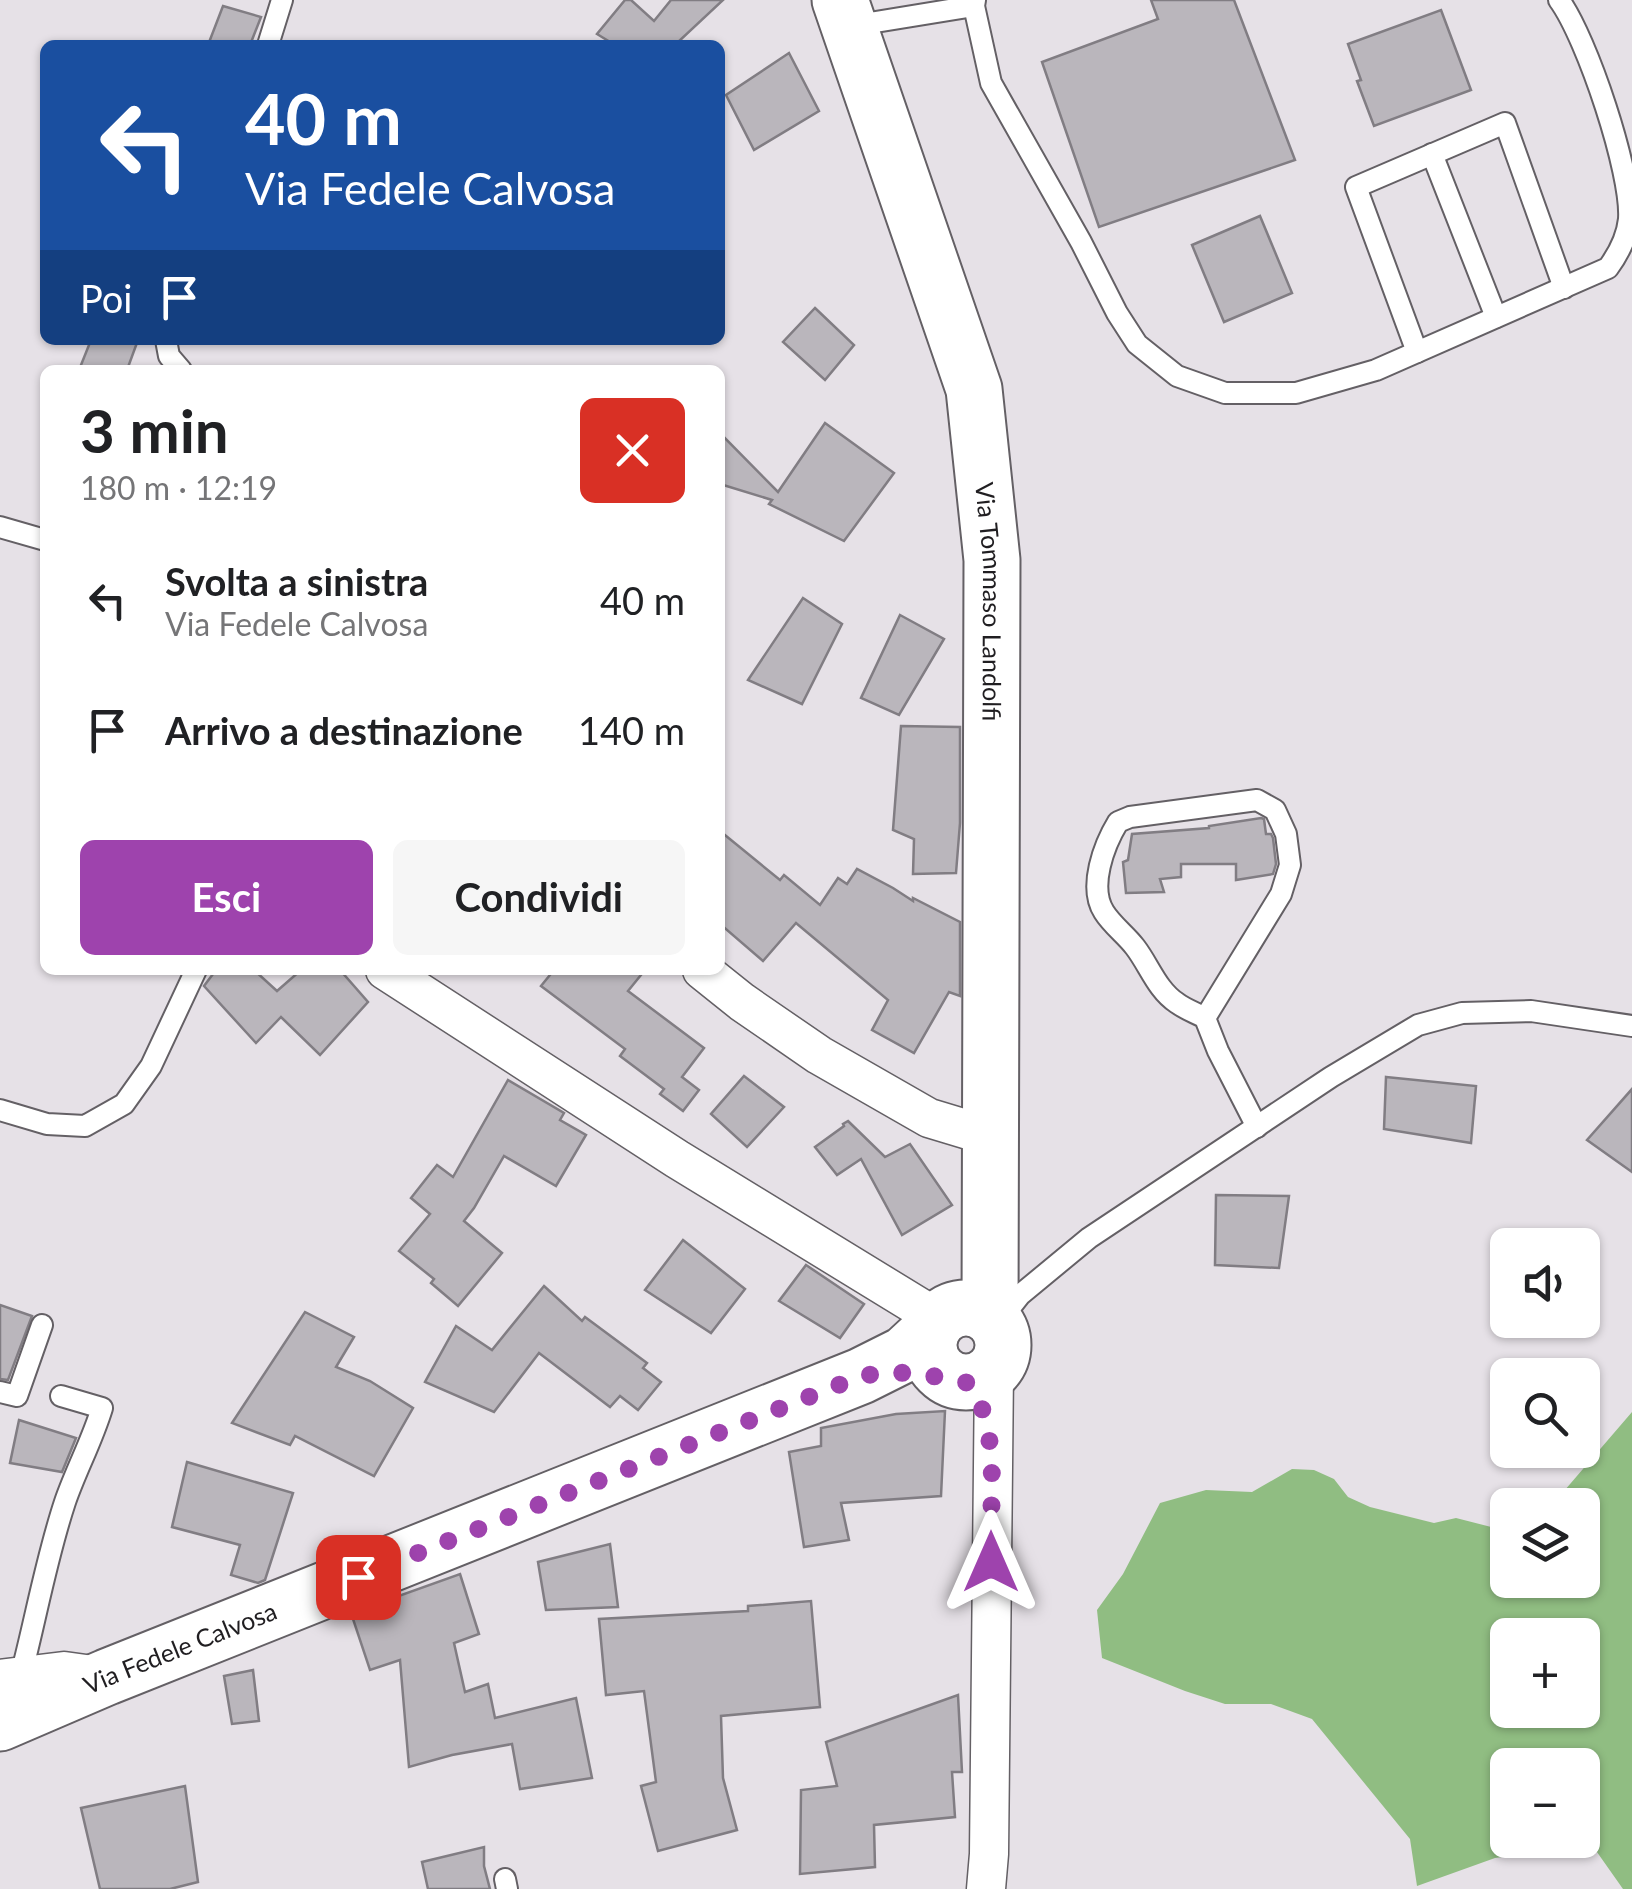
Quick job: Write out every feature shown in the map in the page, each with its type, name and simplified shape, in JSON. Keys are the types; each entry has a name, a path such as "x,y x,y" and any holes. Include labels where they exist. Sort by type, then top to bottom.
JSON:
{"street":[{"name":"Via Tommaso Landolfi","path":"844,13 974,388 992,560 990,1224 976,1271 966,1341 992,1452 986,1889"},
{"path":"393,975 966,1341"},
{"path":"709,975 819,1055 929,1118 992,1137"},
{"name":"Via Fedele Calvosa","path":"7,1692 107,1677 861,1376 888,1372 922,1374 966,1341"}],"lane":[{"path":"270,40 282,0"},
{"path":"844,13 975,3 991,83 1081,242 1116,313 1137,344 1177,376 1225,393 1296,393 1376,370 1564,288 1608,268 1621,250 1630,220 1630,190 1591,62 1559,0"},
{"path":"1417,352 1356,187 1505,123 1564,288"},
{"path":"1432,154 1496,317"},
{"path":"0,527 40,539"},
{"path":"1205,1018 1282,894 1290,865 1286,834 1275,810 1257,800 1130,817 1118,822 1107,844 1097,890 1102,910 1136,948 1154,979 1174,1002 1205,1018 1257,1127"},
{"path":"0,1110 47,1124 85,1126 124,1104 151,1066 194,975"},
{"path":"966,1341 1089,1238 1331,1076 1418,1025 1462,1013 1531,1011 1632,1026"},
{"path":"0,1392 17,1396 42,1325"},
{"path":"7,1692 66,1500 93,1440 102,1408 61,1396"}],"green space":[{"path":"1632,1412 1632,1889 1623,1889 1600,1856 1600,1748 1490,1748 1490,1858 1495,1858 1417,1886 1410,1839 1312,1719 1271,1704 1225,1704 1102,1658 1097,1610 1123,1574 1160,1503 1206,1490 1252,1492 1292,1469 1314,1470 1334,1479 1348,1497 1370,1507 1434,1523 1456,1518 1490,1527 1490,1598 1600,1598 1600,1488 1567,1488 1584,1468 1600,1468 1600,1449"}],"building":[{"path":"625,0 631,0 654,21 671,0 723,0 680,40 607,40 597,34"},
{"path":"1151,0 1234,0 1295,160 1099,227 1042,62 1158,19"},
{"path":"223,6 261,17 252,40 210,40"},
{"path":"1441,10 1471,90 1374,126 1348,44"},
{"path":"789,53 819,111 754,150 726,95"},
{"path":"1260,216 1292,293 1224,322 1192,245"},
{"path":"815,308 854,345 825,380 783,342"},
{"path":"89,345 136,345 129,365 81,365"},
{"path":"825,423 894,473 844,541 769,504 772,500 725,486 725,438 778,492"},
{"path":"803,598 842,624 802,704 748,680"},
{"path":"900,615 944,639 899,715 861,698"},
{"path":"901,726 960,727 956,873 913,874 914,839 893,830"},
{"path":"1261,818 1266,834 1273,838 1273,874 1236,880 1236,864 1181,864 1181,877 1160,879 1164,892 1126,893 1123,862 1128,860 1132,834 1209,828"},
{"path":"725,835 780,880 784,875 820,905 838,878 847,884 857,869 960,922 960,996 949,992 914,1053 872,1030 888,1000 796,923 763,961 725,928"},
{"path":"212,975 259,975 277,991 295,975 344,975 368,1002 320,1055 281,1017 256,1043 204,986"},
{"path":"550,975 641,975 628,991 704,1048 682,1077 699,1090 683,1111 660,1094 664,1089 620,1056 625,1049 541,986"},
{"path":"744,1076 784,1107 747,1147 711,1114"},
{"path":"1386,1077 1476,1086 1471,1143 1384,1129"},
{"path":"508,1080 564,1113 560,1120 586,1135 556,1186 504,1156 464,1221 502,1253 458,1306 431,1283 434,1279 399,1251 430,1214 411,1198 437,1165 453,1177"},
{"path":"1632,1089 1632,1172 1587,1140"},
{"path":"848,1121 885,1157 910,1144 952,1205 902,1235 861,1159 837,1175 815,1147"},
{"path":"1216,1195 1289,1196 1279,1268 1215,1265"},
{"path":"683,1240 745,1289 711,1333 645,1290"},
{"path":"806,1265 864,1304 840,1338 779,1301"},
{"path":"544,1286 582,1321 585,1317 647,1363 643,1368 661,1382 638,1410 620,1396 610,1407 539,1353 494,1412 425,1382 456,1326 492,1350"},
{"path":"0,1305 32,1316 8,1380 0,1379"},
{"path":"305,1312 354,1337 336,1367 370,1381 413,1408 374,1476 295,1436 290,1445 232,1423"},
{"path":"945,1411 941,1496 841,1503 849,1540 804,1547 789,1452 821,1446 821,1428 896,1414"},
{"path":"19,1420 76,1438 62,1472 10,1463"},
{"path":"187,1462 293,1493 265,1580 258,1583 231,1575 240,1545 172,1527"},
{"path":"610,1544 618,1607 546,1610 538,1562"},
{"path":"460,1574 479,1634 454,1643 465,1692 488,1684 495,1718 576,1698 592,1778 520,1789 512,1744 409,1767 400,1660 370,1670 351,1613"},
{"path":"811,1601 820,1707 721,1716 723,1778 737,1830 658,1851 641,1786 656,1782 644,1691 606,1695 599,1619 748,1611 748,1606"},
{"path":"253,1670 259,1721 232,1724 224,1676"},
{"path":"958,1695 962,1772 952,1772 955,1817 874,1825 875,1867 800,1874 801,1790 837,1786 826,1742"},
{"path":"185,1786 198,1882 170,1889 100,1889 81,1808"},
{"path":"484,1847 490,1889 428,1889 422,1862"}],"route":[{"path":"358,1577 861,1376 888,1372 969,1383 982,1408 992,1452 991,1562"}]}
